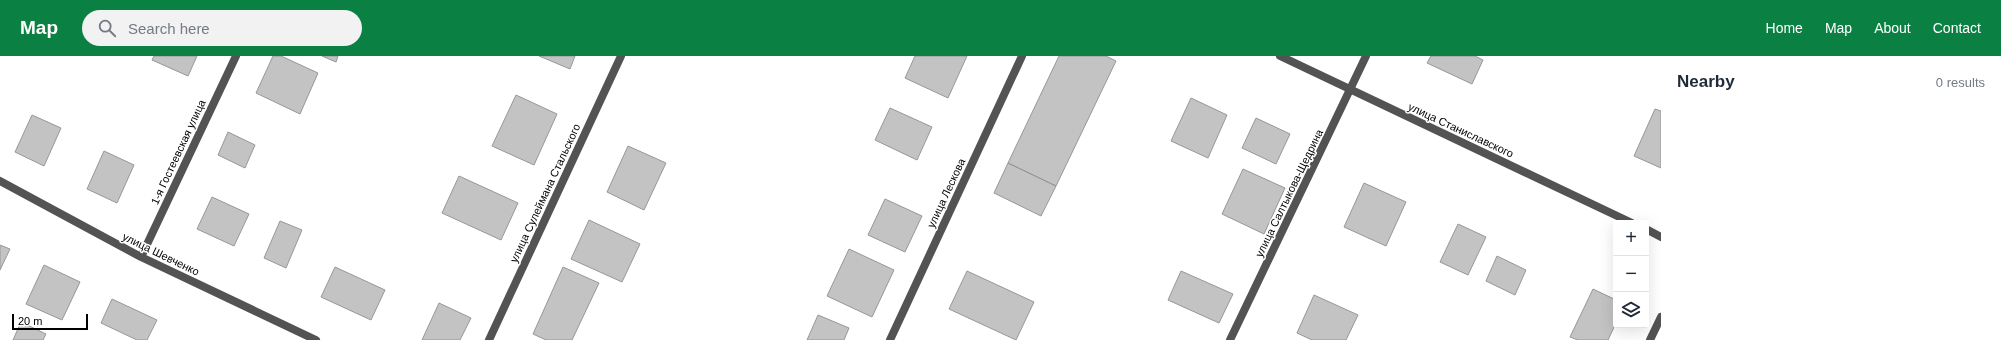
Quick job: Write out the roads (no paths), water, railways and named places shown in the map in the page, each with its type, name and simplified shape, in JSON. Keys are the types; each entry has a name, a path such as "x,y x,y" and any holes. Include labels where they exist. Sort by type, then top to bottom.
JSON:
{"street":[{"name":"1-я Гостеевская улица","path":"141,257 236,56"},
{"name":"улица Сулеймана Стальского","path":"488,340 621,56"},
{"name":"улица Лескова","path":"890,340 1022,56"},
{"name":"улица Станиславского","path":"1280,56 1626,220"},
{"name":"улица Салтыкова-Щедрина","path":"1230,340 1366,56"},
{"name":"улица Шевченко","path":"0,181 141,257 316,340"},
{"path":"1649,230 1661,236"},
{"path":"1650,340 1661,317"}]}
